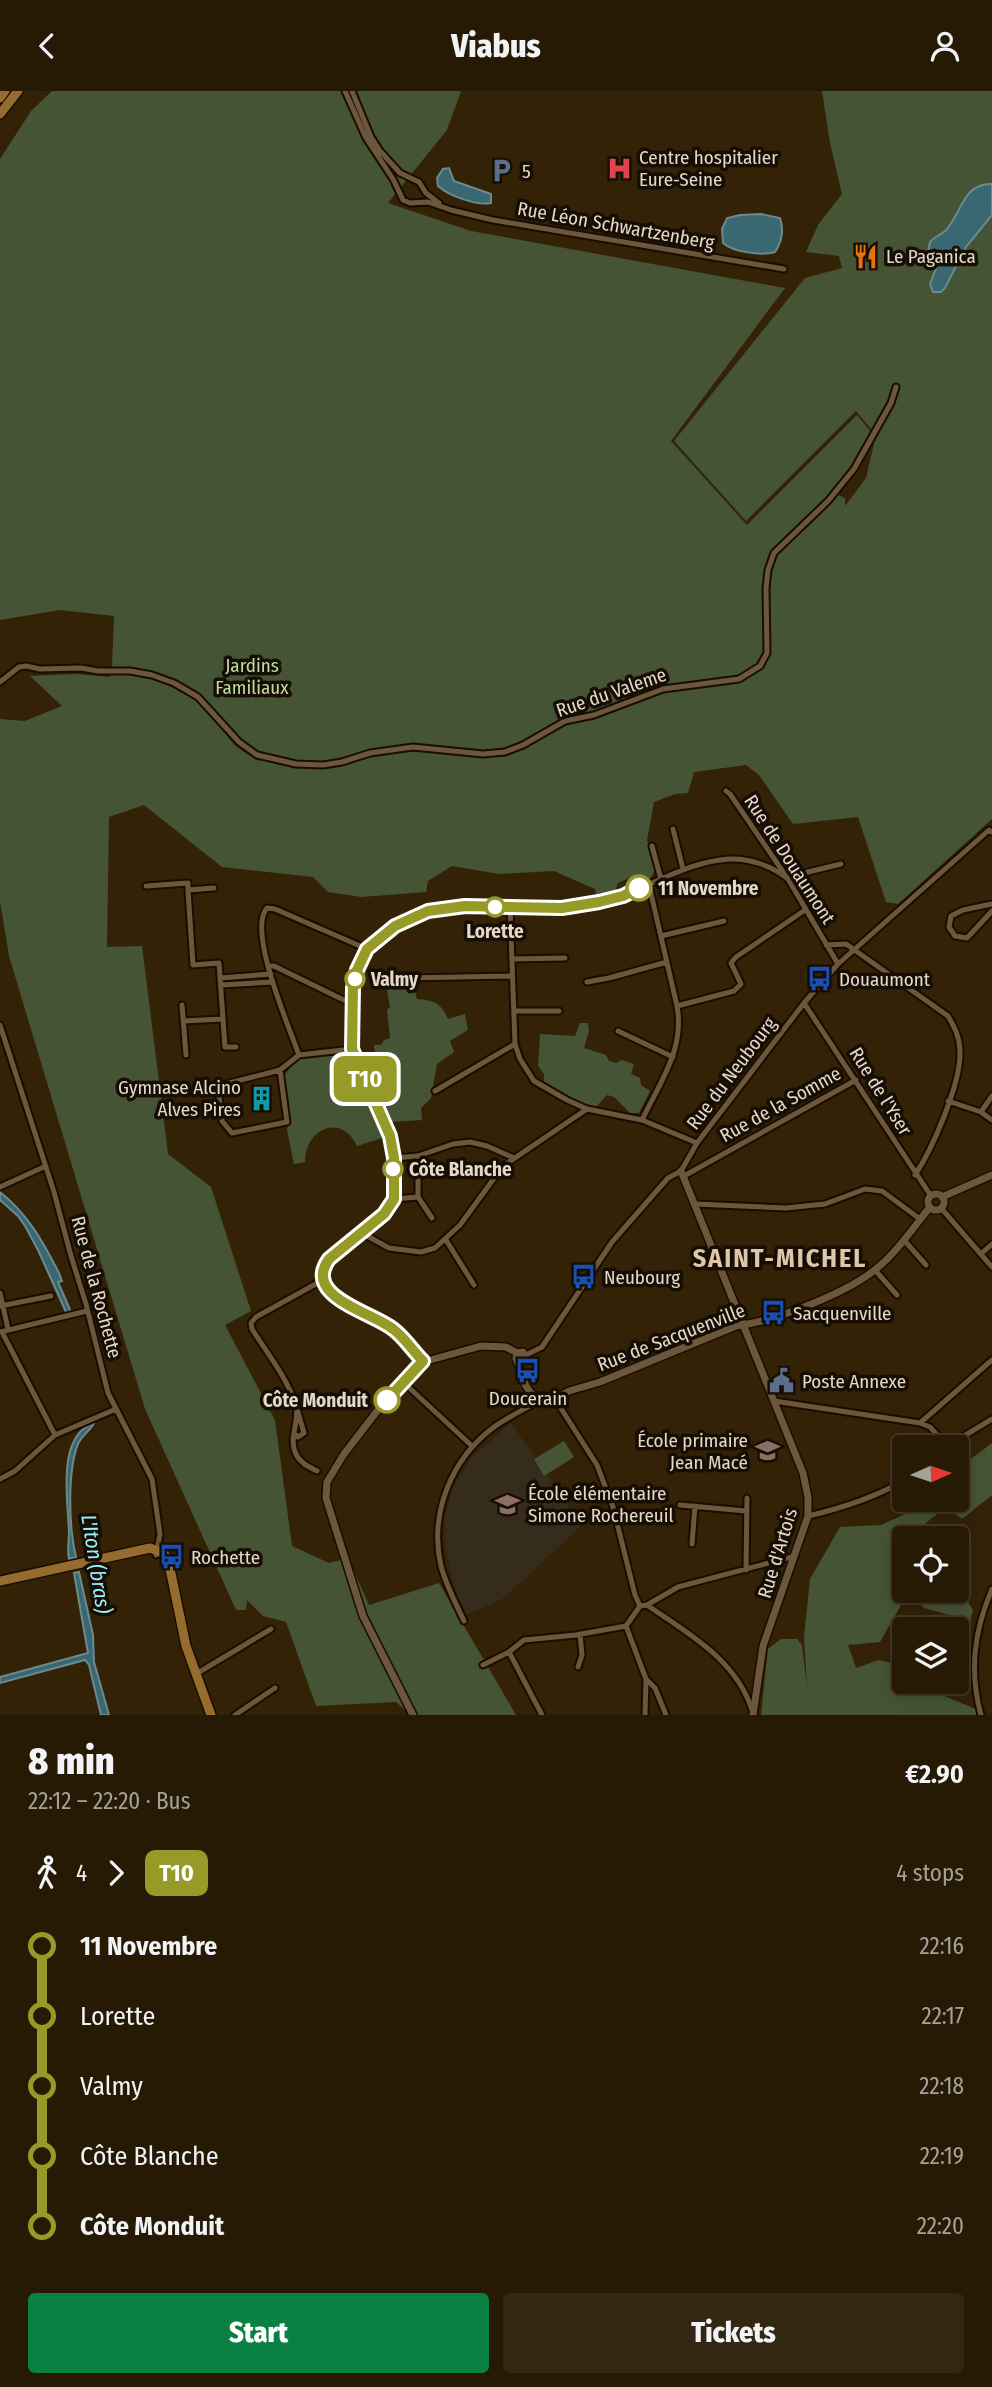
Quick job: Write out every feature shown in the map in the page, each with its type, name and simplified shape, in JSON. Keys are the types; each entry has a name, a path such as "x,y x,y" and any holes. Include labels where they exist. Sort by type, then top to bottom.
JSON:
{"main road":[{"path":"0,98 5,91"},
{"path":"0,114 18,91"},
{"path":"0,1581 79,1564 99,1564 163,1553 168,1559 186,1646 211,1715"}],"street":[{"path":"345,91 366,138 403,200 413,202 421,196 422,189 417,180 400,173 380,151 371,137 352,91"},
{"path":"398,191 403,181 410,178"},
{"name":"Rue Léon Schwartzenberg","path":"422,189 444,207"},
{"name":"Rue Léon Schwartzenberg","path":"413,202 428,202 493,220 784,269"},
{"name":"Rue du Valeme","path":"0,683 19,667 134,671 166,680 198,697 246,748 263,758 296,764 330,765 376,752 419,747 483,754 505,752 565,721 594,715 663,689 735,680 756,670 763,663 768,649 766,588 772,558 781,544 818,510 854,470 891,403 896,387"},
{"name":"Rue de Douaumont","path":"726,791 788,879 838,964"},
{"path":"673,829 683,869"},
{"name":"Rue du Neubourg","path":"526,1355 542,1347 612,1242 668,1178 682,1173 687,1157 697,1143 804,1003 838,964 991,831"},
{"path":"652,846 661,879"},
{"path":"423,1361 395,1330 334,1296 323,1280 329,1259 384,1214 394,1199 394,1158 390,1136 352,1049 352,1004 357,970 367,949 395,926 428,911 465,906 581,906 623,896 683,869 715,861 746,860 762,864 788,879 841,864"},
{"path":"146,886 188,883 193,965 219,963 225,1047 236,1047"},
{"path":"642,1120 673,1057 679,1037 677,1006 649,885"},
{"path":"188,890 214,888"},
{"path":"992,904 962,910 951,916 949,927 955,936 967,938 992,911"},
{"path":"510,907 515,1044 520,1059 534,1081 587,1109 642,1120 697,1143"},
{"path":"299,1055 264,951 261,926 264,911 267,908 275,909 367,949"},
{"path":"677,1006 734,991 741,984 731,963 736,957 805,910"},
{"path":"661,936 724,921"},
{"name":"Rue de Douaumont","path":"827,944 846,944 853,949"},
{"path":"853,949 948,1016 957,1032 961,1049 960,1066 933,1141 915,1175"},
{"path":"512,959 565,958"},
{"path":"587,982 667,962"},
{"path":"268,966 274,966 352,1004"},
{"path":"221,981 271,974"},
{"path":"406,978 512,976"},
{"path":"221,981 273,982"},
{"name":"Rue de l'Yser","path":"804,1003 931,1196"},
{"path":"182,1005 186,1055"},
{"path":"514,1011 559,1011"},
{"path":"184,1021 223,1019"},
{"name":"Rue de la Rochette","path":"0,1025 46,1166 102,1373 116,1409 152,1479 160,1534 156,1553"},
{"path":"618,1031 673,1057"},
{"path":"435,1091 515,1044"},
{"path":"280,1070 287,1122 232,1133 222,1121 218,1086 280,1070 299,1055 352,1049"},
{"name":"Rue de la Somme","path":"682,1173 856,1080"},
{"path":"981,1112 992,1096"},
{"path":"948,1101 981,1112 992,1120"},
{"path":"360,1232 389,1248 407,1252 435,1248 460,1225 503,1167 587,1109"},
{"path":"394,1158 418,1156 453,1144 470,1142 514,1158"},
{"path":"418,1156 418,1197 432,1218"},
{"path":"0,1187 46,1166"},
{"name":"Rue d'Artois","path":"682,1173 803,1473 808,1497 808,1516 796,1556 763,1646 753,1714"},
{"path":"942,1198 992,1175"},
{"path":"695,1204 786,1207 825,1204 865,1189 882,1191 920,1219"},
{"path":"936,1194 942,1198 942,1207 937,1210 930,1207 928,1202 931,1196 936,1194"},
{"path":"394,1199 418,1197"},
{"name":"Rue de Sacquenville","path":"540,1400 555,1399 569,1391 611,1377 736,1326 783,1314 826,1297 874,1270 904,1240 930,1207"},
{"path":"942,1207 992,1267"},
{"path":"446,1240 474,1285"},
{"path":"904,1240 926,1265"},
{"path":"981,1254 992,1244"},
{"path":"874,1270 897,1294"},
{"path":"294,1433 298,1437 304,1433 292,1396 251,1323 256,1317 323,1280"},
{"path":"0,1293 3,1331 55,1435"},
{"path":"1,1306 51,1296"},
{"path":"3,1331 87,1311"},
{"path":"413,1715 363,1616 331,1516 326,1490 330,1475 344,1454 423,1361 481,1346 506,1347 524,1360 526,1355"},
{"path":"464,1621 441,1567 438,1528 447,1488 457,1467 472,1446 494,1427 540,1400 526,1386 518,1357"},
{"path":"920,1423 992,1360"},
{"path":"403,1382 472,1446"},
{"path":"555,1399 597,1465 614,1507 635,1595 644,1605 710,1648 745,1693 753,1714"},
{"path":"774,1401 920,1423 930,1427 936,1435"},
{"path":"0,1479 15,1471 55,1435 116,1409"},
{"path":"297,1410 292,1443 304,1465 317,1471"},
{"path":"966,1435 992,1419"},
{"path":"808,1516 850,1506 892,1487"},
{"path":"746,1570 747,1498"},
{"path":"680,1505 746,1511"},
{"path":"692,1544 695,1506"},
{"path":"483,1665 509,1652 524,1640 626,1626 644,1605 678,1587 796,1556"},
{"path":"981,1715 973,1673 974,1645 992,1589"},
{"path":"626,1626 646,1679 645,1715"},
{"path":"196,1674 271,1629"},
{"path":"578,1667 582,1655 580,1634"},
{"path":"509,1652 542,1715"},
{"path":"646,1679 655,1688 666,1715"},
{"path":"235,1715 275,1688"},
{"path":"745,1693 751,1694 757,1690"}],"shaded area":[{"name":"École élémentaire Simone Rochereuil","path":"511,1423 582,1525 504,1598 467,1615 454,1588 445,1548 444,1521 453,1487 472,1457"}],"green space":[{"name":"Jardins Familiaux","path":"52,91 461,91 447,130 388,203 471,231 785,288 671,441 747,525 857,415 871,432 853,466 831,492 845,498 845,506 866,478 876,435 856,411 746,521 674,441 805,278 842,268 839,256 806,252 818,225 842,194 822,91 992,91 992,819 898,904 886,902 858,817 793,824 759,775 746,765 694,772 688,793 675,794 654,802 647,840 656,869 649,880 635,884 631,877 618,883 614,894 597,900 595,889 554,871 499,874 452,866 428,881 426,892 361,897 328,892 313,877 222,867 144,805 109,817 107,947 142,946 168,1154 211,1187 251,1311 225,1325 275,1420 292,1546 329,1563 348,1558 369,1605 439,1583 516,1715 411,1715 396,1702 316,1706 286,1622 263,1616 247,1600 246,1610 236,1610 145,1409 9,956 0,901 0,719 25,721 62,706 30,676 77,674 110,677 111,673 136,676 174,686 196,699 241,750 258,761 262,754 242,740 197,691 166,676 112,667 114,616 60,610 0,620 0,159 31,111"},
{"path":"413,985 417,999 437,1004 448,1019 465,1014 468,1030 450,1041 454,1052 437,1064 431,1098 421,1108 422,1120 391,1122 365,1067 376,1064 374,1045 381,1045 384,1040 390,1038 387,990"},
{"path":"580,1023 588,1023 589,1031 584,1048 606,1055 609,1061 616,1063 622,1060 634,1064 631,1074 640,1078 641,1085 650,1091 639,1113 630,1113 614,1097 607,1095 595,1108 544,1083 544,1074 538,1066 540,1034 575,1036"},
{"path":"345,1051 354,1059 388,1136 357,1146 343,1130 325,1129 317,1133 311,1141 305,1162 294,1164 287,1130 290,1112 284,1076 298,1057"},
{"path":"564,1441 574,1457 544,1476 534,1459"},
{"path":"992,1443 992,1495 962,1519 953,1512 970,1512 970,1460"},
{"path":"910,1512 940,1512 922,1526 892,1526 892,1603 905,1603 892,1617 880,1642 848,1645 856,1668 879,1660 892,1663 892,1694 939,1694 976,1709 978,1715 761,1715 768,1649 781,1639 797,1639 802,1645 807,1689 804,1637 810,1579 840,1527 881,1525"},
{"path":"920,1603 969,1603 973,1610 969,1627 969,1617 952,1617 924,1608"}],"water":[{"path":"449,168 454,181 491,194 491,203 463,199 438,186 437,178 443,169"},
{"path":"992,184 992,215 966,247 945,288 941,292 933,292 930,284 937,266 928,252 930,242 947,229 969,193 975,188"},
{"path":"761,214 780,218 782,235 775,252 748,252 723,243 722,229 727,218"},
{"path":"0,1192 27,1219 41,1240 59,1273 62,1281 58,1282 71,1312 66,1312 25,1226 0,1200"},
{"path":"94,1423 78,1444 74,1456 70,1500 76,1557 69,1559 66,1487 69,1455 82,1430"},
{"path":"79,1572 93,1635 94,1662 109,1715 101,1715 89,1665 85,1660 0,1683 0,1677 88,1653 74,1573"}],"bus line":[{"name":"T10","path":"387,1400 423,1361 395,1330 334,1296 323,1280 329,1259 384,1214 392,1206 394,1199 394,1158 390,1136 352,1049 353,988 357,970 367,949 395,926 428,911 465,906 562,908 623,896 639,888"}],"place":[{"name":"Centre hospitalier Eure-Seine","path":"619,168"},
{"name":"5","path":"502,171"},
{"name":"Le Paganica","path":"866,256"},
{"name":"11 Novembre","path":"639,888"},
{"name":"Lorette","path":"495,907"},
{"name":"Valmy","path":"355,979"},
{"name":"Douaumont","path":"819,979"},
{"name":"Gymnase Alcino Alves Pires","path":"261,1098"},
{"name":"Côte Blanche","path":"393,1169"},
{"name":"Neubourg","path":"584,1277"},
{"name":"Sacquenville","path":"773,1313"},
{"name":"Doucerain","path":"528,1370"},
{"name":"Poste Annexe","path":"782,1381"},
{"name":"Côte Monduit","path":"387,1400"},
{"name":"École primaire Jean Macé","path":"768,1451"},
{"name":"École élémentaire Simone Rochereuil","path":"508,1504"},
{"name":"Rochette","path":"171,1557"}],"district":[{"name":"SAINT-MICHEL","path":"780,1258"}],"water label":[{"name":"L'Iton (bras)","path":"96,1564"}]}
